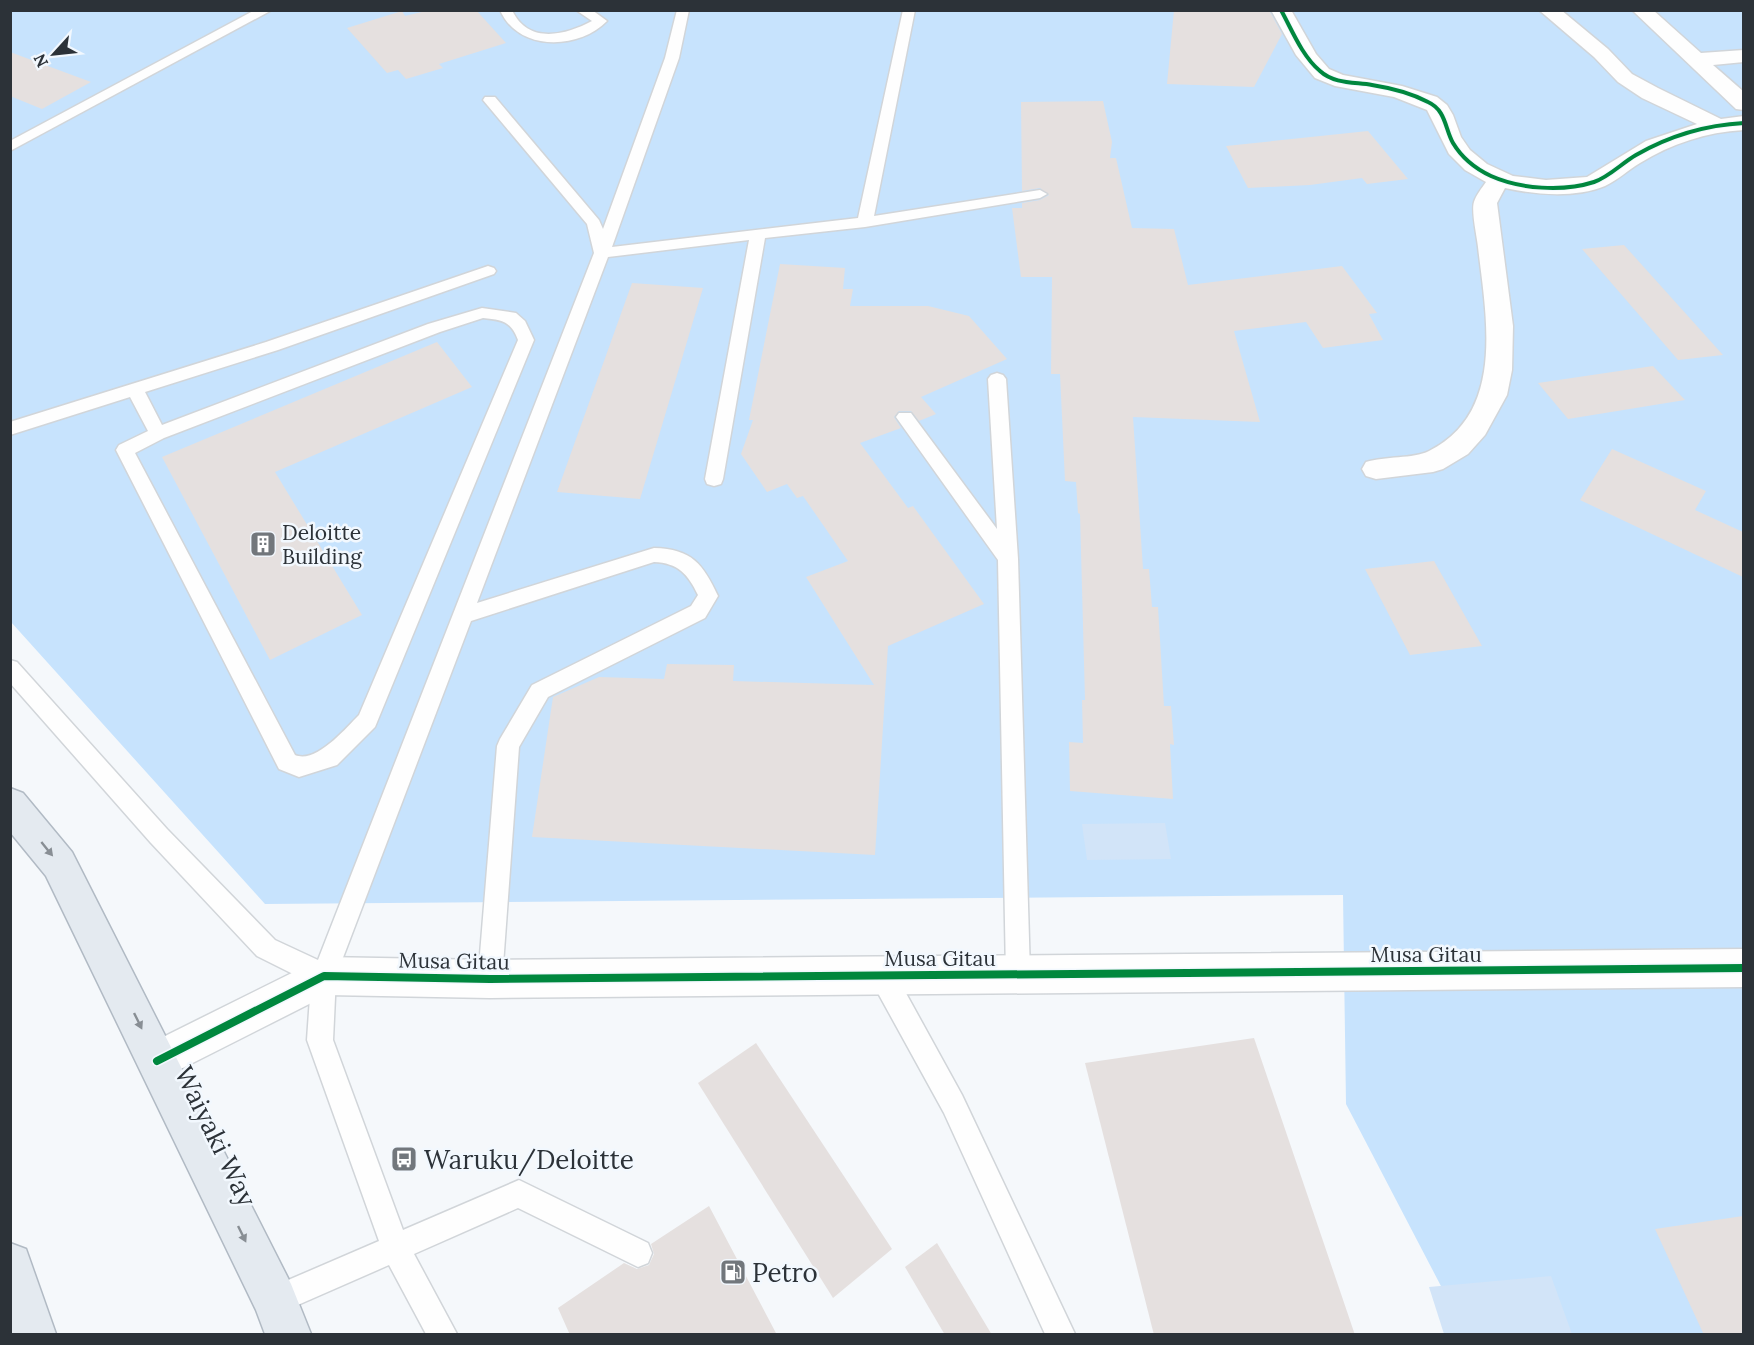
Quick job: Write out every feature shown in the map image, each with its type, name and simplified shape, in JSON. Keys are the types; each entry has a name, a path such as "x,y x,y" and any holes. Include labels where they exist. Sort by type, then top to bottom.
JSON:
{"highway":[{"name":"Waiyaki Way","path":"10,804 59,864 281,1317"},
{"path":"10,1265 33,1335"}],"street":[{"path":"1281,10 1317,70 1338,80 1401,92 1432,103 1442,111 1453,144 1470,163 1499,179 1523,185 1574,185 1595,182 1630,158 1688,132 1724,123 1743,123"},
{"path":"1548,10 1601,52 1625,78 1650,93 1719,126"},
{"path":"1641,10 1743,104"},
{"path":"1695,60 1743,56"},
{"path":"1376,469 1433,462 1458,447 1475,428 1493,395 1499,370 1500,326 1485,203 1499,179"},
{"name":"Musa Gitau","path":"157,1061 324,976 490,979 1743,968"}],"lane":[{"path":"10,147 204,41 266,10"},
{"path":"506,10 510,21 535,38 554,41 583,31 601,21 582,10"},
{"path":"442,1335 395,1247 320,1040 324,976 602,252 672,58 683,10"},
{"path":"864,222 909,10"},
{"path":"490,100 594,223 602,252"},
{"path":"602,252 758,232 864,222 1040,194"},
{"path":"714,478 758,232"},
{"path":"10,429 135,390 488,271"},
{"path":"482,313 509,315 521,324 526,340 367,721 329,758 299,767 287,762 125,450 158,434 434,328 482,313"},
{"path":"997,380 1008,560 1018,975"},
{"path":"135,390 158,434"},
{"path":"905,417 1008,560"},
{"path":"462,616 654,555 671,554 688,563 699,576 708,596 698,612 540,691 519,724 508,746 490,979"},
{"path":"10,668 159,836 266,948 324,976"},
{"path":"882,975 953,1104 1060,1335"},
{"path":"281,1317 395,1247 519,1194 638,1252"}],"shaded area":[{"path":"10,11 1743,11 1743,1334 1466,1334 1346,1104 1343,895 265,904 11,622"},
{"path":"1165,823 1171,859 1087,860 1082,824"},
{"path":"1551,1276 1572,1334 1444,1334 1429,1287"}],"building":[{"path":"430,10 476,10 506,43 439,64 443,68 406,79 398,70 387,73 347,28 402,11 405,16"},
{"path":"1174,10 1269,10 1282,34 1254,87 1167,84"},
{"path":"10,52 91,82 42,109 10,96"},
{"path":"1103,101 1112,142 1110,158 1116,158 1132,228 1174,229 1188,285 1342,266 1377,313 1369,314 1383,340 1323,348 1306,322 1234,331 1260,422 1133,417 1143,569 1149,569 1152,607 1158,607 1164,706 1171,706 1174,745 1170,744 1173,799 1070,791 1069,742 1083,743 1082,700 1085,700 1080,514 1078,513 1076,482 1065,481 1060,374 1051,374 1052,277 1021,277 1012,208 1022,208 1022,203 1040,200 1049,195 1040,188 1022,191 1021,102"},
{"path":"1368,131 1408,179 1367,184 1362,178 1310,185 1248,188 1226,146"},
{"path":"1624,245 1723,355 1678,360 1582,249"},
{"path":"780,264 845,268 843,289 853,289 850,306 928,306 969,316 1007,359 921,397 936,414 919,421 911,411 899,411 894,417 901,428 860,443 908,508 913,506 984,604 888,646 875,855 532,837 553,697 599,677 664,679 667,664 734,665 733,681 874,685 806,577 848,561 803,496 797,498 787,484 767,492 741,454 753,420 749,420"},
{"path":"632,283 703,288 640,499 557,492"},
{"name":"Deloitte Building","path":"437,342 472,387 275,472 362,615 270,660 162,457"},
{"path":"1653,366 1685,400 1568,419 1538,383"},
{"path":"1612,449 1706,491 1695,510 1743,532 1743,577 1580,500"},
{"path":"1434,561 1482,646 1410,655 1365,569"},
{"path":"1254,1038 1355,1335 1154,1335 1085,1063"},
{"path":"756,1043 892,1249 833,1298 698,1083"},
{"path":"709,1206 777,1335 570,1335 558,1308 624,1263 637,1269 649,1265 654,1254 651,1244"},
{"path":"1743,1216 1743,1335 1704,1335 1655,1229"},
{"path":"937,1243 992,1335 945,1335 905,1267"}],"cycle path":[{"path":"1281,10 1307,55 1322,74 1343,81 1394,90 1435,105 1442,115 1450,137 1462,155 1486,173 1508,182 1546,186 1573,186 1594,182 1640,153 1684,134 1715,126 1744,123"},
{"path":"157,1061 324,976 490,979 1744,968"}],"place":[{"name":"Deloitte Building","path":"263,544"},
{"name":"Waruku/Deloitte","path":"404,1159"},
{"name":"Petro","path":"733,1272"}]}
